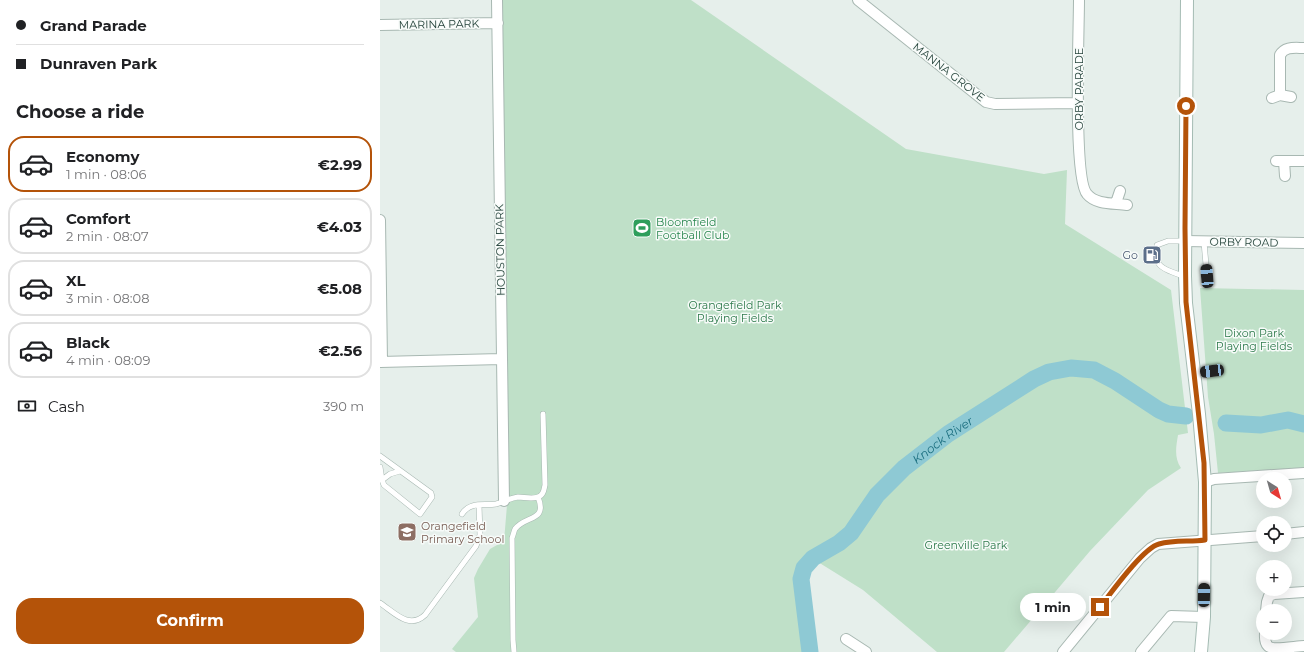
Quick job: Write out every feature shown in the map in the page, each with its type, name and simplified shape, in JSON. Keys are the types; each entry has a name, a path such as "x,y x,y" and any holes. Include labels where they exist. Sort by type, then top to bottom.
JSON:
{"street":[{"name":"HOUSTON PARK","path":"497,0 504,501"},
{"name":"MANNA GROVE","path":"858,0 986,102 995,104 1078,103"},
{"name":"ORBY PARADE","path":"1079,0 1078,103 1081,178 1084,190 1090,197 1102,202 1116,203"},
{"path":"1187,0 1185,276 1186,302 1205,482 1204,617 1201,652"},
{"name":"MARINA PARK","path":"380,25 498,23"},
{"path":"1291,97 1276,97 1280,55 1282,52 1290,48 1304,48"},
{"path":"1285,176 1280,160 1304,161"},
{"path":"1120,191 1116,203 1127,205"},
{"path":"380,220 381,362 501,359"},
{"name":"ORBY ROAD","path":"1185,241 1304,243"},
{"path":"1205,482 1213,479 1304,473"},
{"path":"1292,533 1304,532"},
{"path":"1063,652 1140,558 1151,548 1158,544 1256,536"},
{"path":"1267,604 1269,596 1274,594 1304,592"},
{"path":"1141,652 1171,616 1204,617"},
{"path":"846,639 866,652"},
{"path":"1265,640 1268,646 1274,648 1304,646"}],"lane":[{"path":"1185,241 1168,241 1157,245 1158,262 1160,265 1174,273 1185,276"},
{"path":"1204,242 1207,276"},
{"path":"1194,374 1220,370"},
{"path":"462,514 466,507 497,504 517,498 541,496 545,485 543,414"},
{"path":"380,456 431,493 432,497 420,514 389,489 382,480 380,467"},
{"path":"382,480 390,474 400,471"},
{"path":"514,652 512,538 515,529 535,517 540,512 541,504 538,497"},
{"path":"380,603 407,621 413,622 420,620 476,546 480,536 479,505"}],"green space":[{"name":"Orangefield Park Playing Fields","path":"501,0 691,0 906,149 1044,174 1067,170 1065,224 1171,290 1188,433 1178,435 1176,456 1181,468 1148,490 1090,551 1004,652 937,652 863,590 818,562 808,569 806,584 816,652 456,652 452,649 478,617 474,578 490,549 504,541 507,505"},
{"name":"Dixon Park Playing Fields","path":"1200,288 1304,290 1304,468 1218,473 1208,397"}],"waterway":[{"name":"Knock River","path":"810,652 801,579 804,568 813,558 839,543 851,533 877,495 904,468 948,434 1034,379 1049,372 1071,368 1094,370 1115,381 1159,410 1168,414 1186,416"},
{"name":"Knock River","path":"1226,423 1261,425 1288,420 1304,424"}],"place":[{"name":"Bloomfield Football Club","path":"642,228"},
{"name":"Go","path":"1152,255"},
{"name":"Orangefield Primary School","path":"407,532"}],"route":[{"path":"1100,607 1140,558 1151,548 1158,544 1205,540 1204,463 1186,302 1186,106"}],"park label":[{"name":"Greenville Park","path":"966,545"}]}
